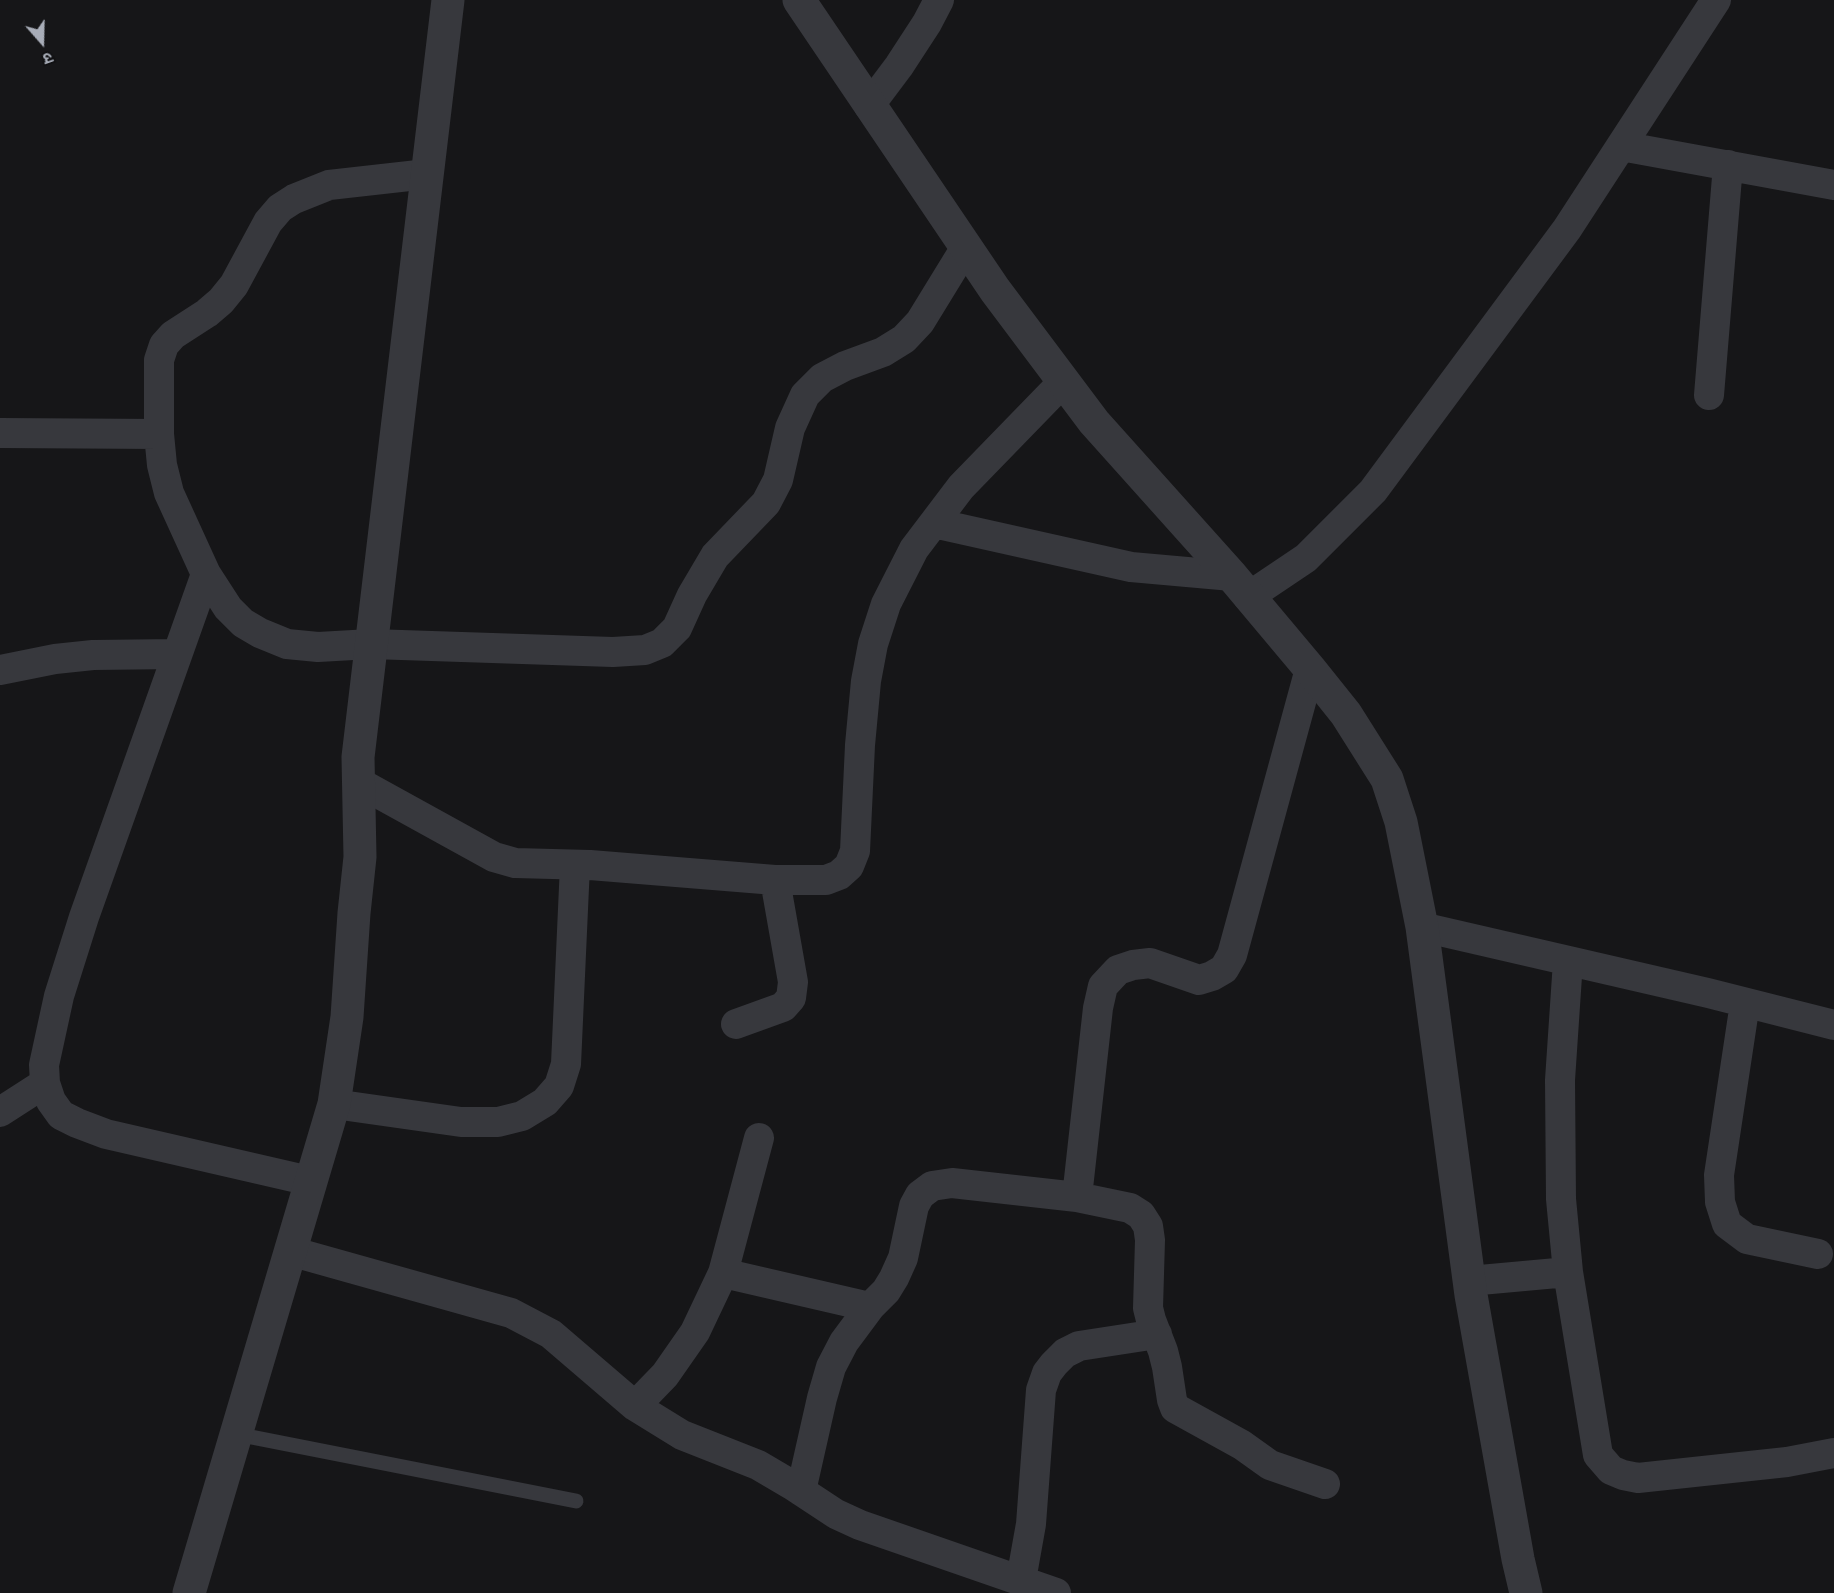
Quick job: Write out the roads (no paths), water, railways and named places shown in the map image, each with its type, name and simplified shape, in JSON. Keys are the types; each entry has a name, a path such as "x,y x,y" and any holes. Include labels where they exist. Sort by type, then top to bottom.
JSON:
{"street":[{"path":"189,1593 334,1104 348,1017 360,857 358,757 448,0"},
{"path":"799,0 995,290 1094,422 1310,669 1346,714 1387,779 1401,822 1422,927 1469,1281 1526,1593"},
{"path":"870,105 899,66 939,0"},
{"path":"934,523 1131,567 1240,587 1305,558 1373,491 1567,229 1716,0"},
{"path":"1621,146 1834,184"},
{"path":"1709,395 1728,165"},
{"path":"427,174 329,185 294,199 280,208 268,222 234,285 207,313 173,335 165,345 159,360 159,434 162,465 169,493 206,574 228,608 243,623 287,644 318,647 371,644 613,652 645,650 662,643 677,628 692,595 715,556 765,503 778,480 790,429 805,395 822,378 845,366 883,352 904,339 920,322 966,247"},
{"path":"358,783 494,857 515,864 575,865 775,880 826,880 838,875 849,866 855,851 866,681 873,644 886,604 914,549 961,487 1064,381"},
{"path":"0,433 159,434"},
{"path":"206,574 88,906 59,996 44,1065 45,1083 51,1101 61,1114 106,1134 310,1181"},
{"path":"0,670 55,658 177,654"},
{"path":"1077,1197 1098,1008 1103,986 1118,970 1133,965 1150,963 1199,980 1224,969 1232,955 1310,669"},
{"path":"334,1104 461,1122 498,1122 522,1116 545,1102 559,1086 566,1064 575,865"},
{"path":"736,1024 783,1007 791,998 793,982 775,880"},
{"path":"1422,927 1834,1025"},
{"path":"1568,961 1560,1080 1561,1199 1568,1272 1598,1455 1611,1470 1638,1478 1787,1462 1834,1453"},
{"path":"1745,1003 1719,1174 1720,1202 1727,1224 1747,1239 1818,1254"},
{"path":"0,1112 45,1083"},
{"path":"635,1406 665,1375 695,1332 723,1273 759,1138"},
{"path":"801,1491 831,1367 844,1342 894,1278 903,1258 914,1206 920,1195 932,1186 952,1183 1077,1197 1130,1208 1141,1215 1148,1226 1150,1240 1148,1308 1167,1367 1175,1408 1242,1445 1270,1465 1325,1484"},
{"path":"290,1251 511,1313 551,1334 635,1406 682,1435 758,1465 836,1514 860,1525 1056,1593"},
{"path":"1469,1281 1568,1272"},
{"path":"723,1273 870,1307"},
{"path":"1021,1580 1030,1524 1041,1390 1047,1373 1065,1353 1079,1346 1157,1334"}],"lane":[{"path":"236,1434 576,1501"}]}
